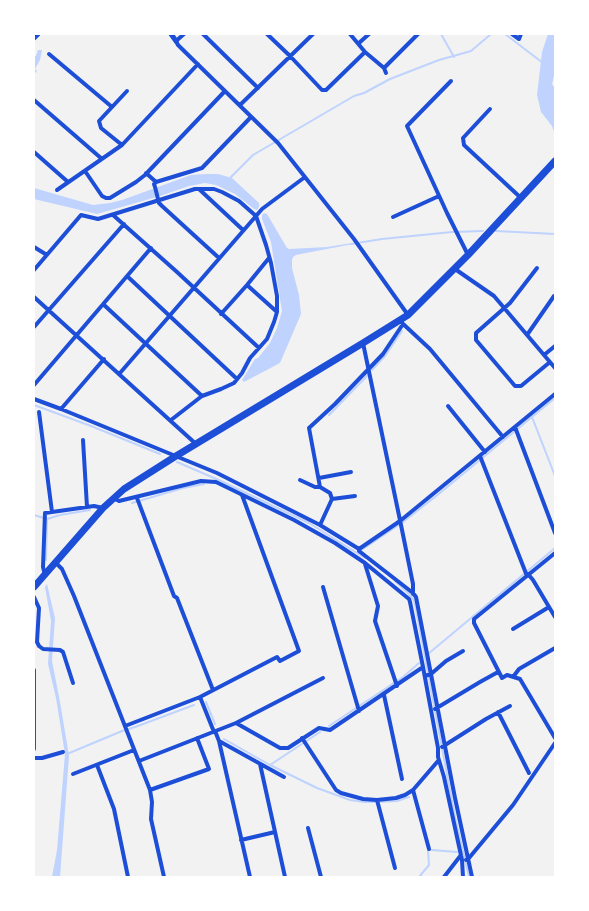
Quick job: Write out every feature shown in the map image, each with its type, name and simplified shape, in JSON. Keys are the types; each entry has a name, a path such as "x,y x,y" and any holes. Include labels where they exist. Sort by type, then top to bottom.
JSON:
{"main road":[{"path":"34,587 113,498 176,456 363,343 401,322 468,255 555,162"}],"street":[{"path":"34,38 38,34"},
{"path":"171,34 178,45 274,139 354,239 408,315"},
{"path":"176,41 184,34"},
{"path":"203,34 258,88"},
{"path":"267,34 322,90 326,90 365,52"},
{"path":"240,105 313,34"},
{"path":"350,34 365,52 384,68 386,73"},
{"path":"359,43 369,34"},
{"path":"384,68 418,34"},
{"path":"512,34 519,39 521,34"},
{"path":"49,54 112,107"},
{"path":"56,190 122,145 198,64"},
{"path":"451,81 407,126 468,255"},
{"path":"122,145 101,128 99,121 127,91"},
{"path":"85,171 102,196 110,198 136,182 146,173 225,91"},
{"path":"34,100 102,159"},
{"path":"490,109 463,138 464,145 521,198"},
{"path":"155,184 202,168 251,117"},
{"path":"34,159 36,153 68,182"},
{"path":"146,173 155,184 158,199 162,206 219,258"},
{"path":"120,373 262,209 305,177"},
{"path":"200,189 243,230"},
{"path":"34,270 80,215 98,218 113,215 158,199 200,189 214,189 222,192 239,201 257,215 266,245 277,296 277,312 267,339 250,358 238,379 232,385 202,396 171,420"},
{"path":"393,217 439,196"},
{"path":"113,215 259,348"},
{"path":"34,327 124,224"},
{"path":"34,247 48,254"},
{"path":"34,385 151,248"},
{"path":"221,314 269,258"},
{"path":"455,268 494,296 555,368"},
{"path":"536,268 504,309 476,333 476,340 515,386 521,386 550,362"},
{"path":"127,276 238,379"},
{"path":"247,285 277,312"},
{"path":"527,335 554,296"},
{"path":"34,297 120,373 196,444"},
{"path":"103,304 202,396"},
{"path":"320,487 309,428 335,404 383,354 401,322 430,349 503,437"},
{"path":"363,343 413,584 410,602 423,667 428,675"},
{"path":"544,355 555,346"},
{"path":"61,409 104,359"},
{"path":"360,551 401,522 480,458 503,437 516,429 555,394"},
{"path":"34,399 176,456 217,478 320,525 360,551 411,596"},
{"path":"448,406 485,452"},
{"path":"39,412 52,512"},
{"path":"516,429 555,533"},
{"path":"83,440 88,507"},
{"path":"480,458 526,574 533,580 555,617"},
{"path":"319,478 351,472"},
{"path":"113,498 119,501 138,500 217,478 242,495 316,531 365,563 411,596 416,597 441,747 465,860 472,877"},
{"path":"300,480 316,487 320,487 330,493 332,499 320,525"},
{"path":"126,728 200,697 277,657 280,661 299,651 242,495"},
{"path":"332,499 355,496"},
{"path":"138,500 174,596 177,598 213,690"},
{"path":"45,575 43,567 46,513 94,506 103,508"},
{"path":"555,553 526,574 474,619 474,623 502,678 507,675 520,679 555,738"},
{"path":"55,562 62,569 74,596 150,790 152,802 151,819 164,877"},
{"path":"365,563 378,606 375,621 396,683"},
{"path":"323,587 359,708"},
{"path":"34,597 38,608 38,646 60,650 63,652 73,683"},
{"path":"513,629 549,607"},
{"path":"513,677 519,669 555,648"},
{"path":"428,675 446,661 464,650"},
{"path":"236,723 280,748 288,748 304,741 319,728 330,730 359,708 384,695 396,683 423,667"},
{"path":"34,670 34,749"},
{"path":"434,710 498,672"},
{"path":"139,761 236,723 323,678"},
{"path":"384,695 402,778"},
{"path":"200,697 219,741 250,877"},
{"path":"304,741 336,790 341,793 377,802 396,798 413,790 438,761 441,747 510,706"},
{"path":"498,712 529,773"},
{"path":"150,790 209,769 197,738"},
{"path":"219,741 284,777"},
{"path":"463,877 465,860 513,805 555,743"},
{"path":"73,774 134,750"},
{"path":"34,758 42,758 64,752"},
{"path":"438,761 444,777 461,855 465,860"},
{"path":"260,764 285,877"},
{"path":"97,765 114,809 128,877"},
{"path":"413,790 429,849"},
{"path":"377,802 395,868"},
{"path":"308,828 321,877"},
{"path":"241,840 275,832"},
{"path":"444,877 461,855"}],"water":[{"path":"548,34 555,34 555,72 552,84 554,87 555,96 555,134 552,126 541,112 537,95 542,52"},
{"path":"38,50 42,50 40,60 35,69 37,71 34,74 34,56 36,56"},
{"path":"218,174 232,178 259,203 259,207 257,210 254,209 235,194 216,185 205,183 189,186 97,214 34,199 34,188 93,205 110,203 191,175"},
{"path":"264,213 267,214 289,249 353,244 296,255 293,257 292,268 299,295 301,314 280,363 244,382 242,380 255,359 258,358 270,343 277,328 282,311 271,242 262,219 262,215"},
{"path":"47,584 55,618 52,661 69,756 60,877 52,877 57,850 65,754 56,698 48,664 51,621 45,587"}],"waterway":[{"path":"441,34 454,57"},
{"path":"229,179 253,155 354,96 364,93 390,79 439,60 471,51 491,34"},
{"path":"505,34 543,63"},
{"path":"351,244 382,239 452,232 483,231"},
{"path":"496,231 555,234"},
{"path":"372,370 385,356 402,331"},
{"path":"329,415 368,375"},
{"path":"360,551 403,522 435,497 555,398"},
{"path":"34,405 160,454"},
{"path":"532,417 555,476"},
{"path":"177,462 221,481 309,523 365,558"},
{"path":"132,503 183,488 204,484"},
{"path":"34,515 47,519 60,515 90,510"},
{"path":"46,560 47,519"},
{"path":"428,654 555,548"},
{"path":"395,581 408,593 415,604 455,817 469,877"},
{"path":"329,726 403,677 419,663"},
{"path":"206,702 215,724"},
{"path":"67,754 122,731 194,705"},
{"path":"224,739 270,765 320,732"},
{"path":"270,765 317,788 350,800 364,802 397,801 409,797"},
{"path":"419,877 429,865 428,850 457,852"}]}
